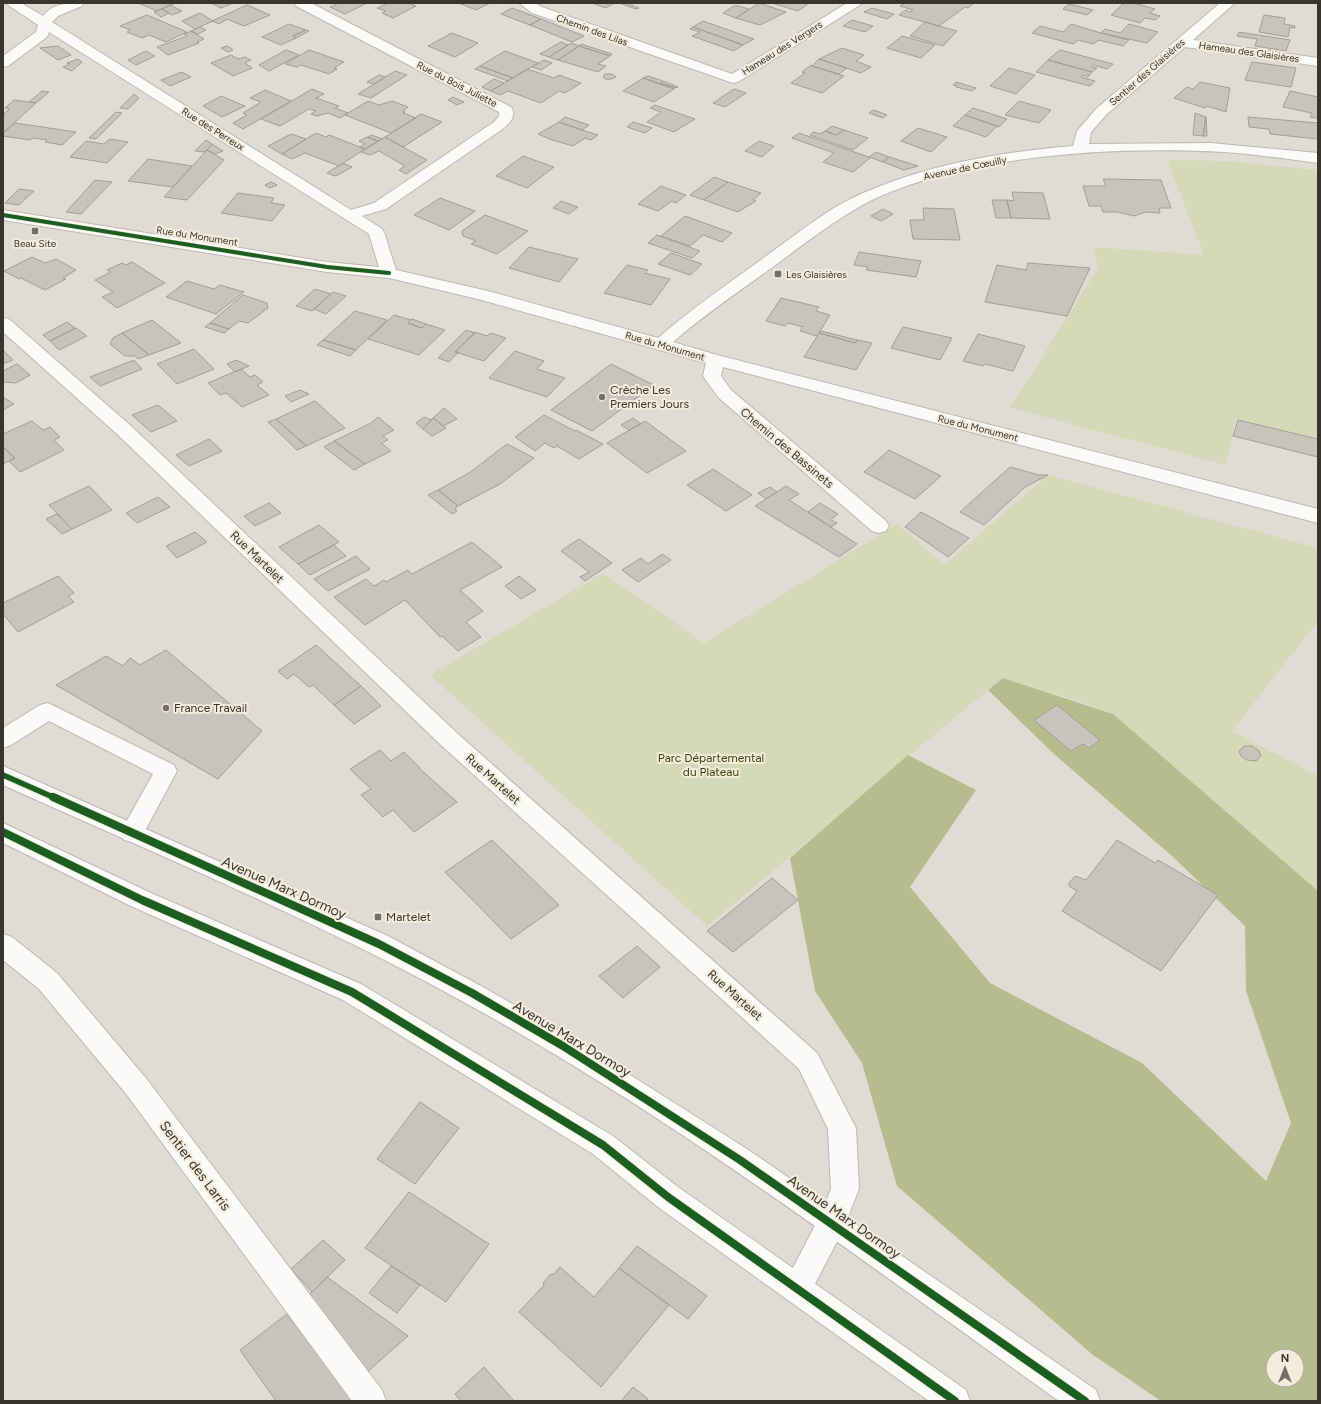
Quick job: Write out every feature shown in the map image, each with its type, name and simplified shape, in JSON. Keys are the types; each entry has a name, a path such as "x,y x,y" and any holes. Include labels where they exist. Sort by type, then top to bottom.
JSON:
{"street":[{"name":"Rue des Perreux","path":"12,3 376,232 389,273"},
{"path":"3,63 42,34 44,22 51,14 77,3"},
{"name":"Rue du Bois Juliette","path":"301,3 506,110 506,117 499,125 380,206 350,215"},
{"name":"Chemin des Lilas","path":"526,3 537,10 637,46"},
{"name":"Hameau des Vergers","path":"637,46 733,79 856,3"},
{"name":"Sentier des Glaisières","path":"1080,150 1084,131 1101,112 1228,3"},
{"name":"Hameau des Glaisières","path":"1181,42 1318,62"},
{"name":"Avenue de Cœuilly","path":"661,344 677,330 821,223 873,194 919,177 979,163 1080,150 1212,147 1318,158"},
{"name":"Rue du Monument","path":"3,215 326,266 389,273 482,295 715,360 1318,516"},
{"name":"Rue Martelet","path":"3,323 124,430 439,731 808,1061 842,1128 845,1189 832,1222 798,1289"},
{"name":"Chemin des Bassinets","path":"715,360 712,376 725,394 879,526"},
{"path":"3,739 48,711 166,772 132,833"},
{"name":"Avenue Marx Dormoy","path":"3,775 372,941 427,968 580,1056 712,1141 832,1222 1085,1401"},
{"path":"3,832 142,900 352,992 603,1146 668,1197 955,1401"},
{"name":"Sentier des Larris","path":"3,945 48,981 136,1086 371,1401"}],"green space":[{"path":"1167,160 1224,161 1318,170 1318,438 1236,419 1226,465 1010,408 1098,268 1093,247 1204,255"},
{"name":"Parc Départemental du Plateau","path":"1048,475 1318,548 1318,621 1232,731 1318,776 1318,896 1113,714 1079,701 1003,678 707,926 430,675 603,573 704,643 897,524 944,565"},
{"path":"1003,678 1113,714 1318,891 1318,1401 1161,1401 1093,1355 897,1186 862,1063 815,991 790,858 908,755 976,790 910,887 990,983 1142,1063 1266,1181 1291,1123 1246,991 1245,926 1172,856 1054,754 988,690"}],"building":[{"path":"138,3 176,3 157,11"},
{"path":"211,3 233,3 221,8"},
{"path":"339,3 367,3 345,14 330,7"},
{"path":"388,3 408,3 416,6 393,18 382,13 386,11 377,8"},
{"path":"459,3 490,3 476,10"},
{"path":"592,3 615,3 606,8"},
{"path":"626,3 639,8 636,9 622,4"},
{"path":"759,3 786,12 760,25 736,18"},
{"path":"772,3 809,3 798,11"},
{"path":"905,3 974,3 968,8 965,7 939,26 899,15 906,10 910,12 913,10 900,6"},
{"path":"1124,3 1133,3 1155,9 1150,13 1160,16 1155,20 1145,18 1140,23 1111,15"},
{"path":"1069,4 1093,10 1087,15 1063,9"},
{"path":"170,5 182,11 172,15 162,9"},
{"path":"247,5 270,15 244,26 227,19 219,24 212,21"},
{"path":"734,6 749,9 736,18 723,13"},
{"path":"512,8 541,19 530,25 501,14"},
{"path":"872,8 894,14 887,19 864,12"},
{"path":"162,9 169,13 161,17 154,12"},
{"path":"200,13 213,21 195,29 182,21"},
{"path":"147,15 187,32 166,42 149,35 142,38 127,32 130,30 120,26"},
{"path":"1264,15 1285,18 1284,24 1295,26 1295,28 1290,27 1288,37 1259,32"},
{"path":"541,19 584,36 572,42 530,25"},
{"path":"852,20 873,26 865,32 843,26"},
{"path":"703,21 754,39 743,45 693,27"},
{"path":"925,22 957,31 943,46 910,36"},
{"path":"289,24 306,30 293,36 296,38 281,45 262,37"},
{"path":"1071,24 1129,40 1123,46 1098,40 1094,44 1078,40 1073,44 1032,33 1040,26 1063,32"},
{"path":"1129,24 1158,32 1147,43 1101,33 1105,29 1120,33"},
{"path":"200,27 206,30 198,34 191,31"},
{"path":"693,27 743,45 734,51 692,36 700,32 690,29"},
{"path":"306,30 309,31 296,38 293,36"},
{"path":"191,31 204,39 197,42 199,43 168,55 157,47 187,36 184,34"},
{"path":"1239,32 1290,40 1286,51 1255,46 1257,39 1237,36"},
{"path":"452,33 478,43 455,57 428,46"},
{"path":"902,36 935,45 921,58 887,48"},
{"path":"561,42 568,45 549,57 540,54"},
{"path":"571,43 579,46 558,60 549,57"},
{"path":"581,44 612,54 610,56 579,46"},
{"path":"58,46 71,55 58,60 40,48"},
{"path":"227,46 233,50 228,52 221,48"},
{"path":"579,46 610,56 598,64 606,66 598,72 558,60"},
{"path":"842,48 864,55 856,61 871,67 861,73 819,59"},
{"path":"286,50 299,55 269,71 259,65"},
{"path":"309,50 344,62 334,68 337,69 329,74 301,65 297,67 285,64"},
{"path":"1060,50 1113,64 1107,69 1093,65 1091,67 1097,68 1092,72 1048,60"},
{"path":"146,51 155,56 136,65 128,60"},
{"path":"505,51 538,63 513,78 480,66"},
{"path":"231,55 238,59 245,57 251,60 245,63 252,68 233,76 211,63"},
{"path":"78,59 82,62 72,71 63,67 70,64 67,63"},
{"path":"819,59 847,68 839,74 812,66"},
{"path":"544,60 552,63 541,70 532,67"},
{"path":"1048,60 1092,72 1088,77 1083,75 1081,77 1095,81 1090,86 1036,72"},
{"path":"1252,62 1296,68 1291,87 1245,80"},
{"path":"811,65 844,76 822,93 791,83 805,73 802,72"},
{"path":"480,66 513,78 508,81 475,69"},
{"path":"1009,68 1035,75 1016,94 990,86"},
{"path":"527,69 554,78 559,75 581,83 565,93 559,91 541,103 508,91 500,95 491,91"},
{"path":"395,71 407,75 371,98 358,94"},
{"path":"182,72 191,77 170,86 161,80"},
{"path":"605,74 612,74 616,77 608,80 603,76"},
{"path":"379,75 385,77 374,84 367,82"},
{"path":"648,76 663,81 661,83 675,88 643,78"},
{"path":"643,78 674,89 654,102 623,91"},
{"path":"494,79 504,83 491,91 482,87"},
{"path":"663,81 678,87 675,88 661,83"},
{"path":"956,82 976,88 972,91 956,87 957,86 953,85"},
{"path":"1200,82 1230,88 1226,112 1207,106 1205,108 1174,98 1187,87 1193,89"},
{"path":"312,89 324,94 316,98 339,106 335,108 348,113 340,118 328,113 317,116 311,114 316,111 309,109 280,126 261,119"},
{"path":"734,89 746,93 725,107 713,103"},
{"path":"265,90 291,101 243,129 233,123 247,115 243,113 261,102 250,98"},
{"path":"42,91 49,92 36,103 29,102"},
{"path":"1290,91 1318,97 1318,118 1310,117 1312,113 1283,107"},
{"path":"134,94 139,98 128,109 120,108"},
{"path":"221,96 245,106 222,117 203,106"},
{"path":"453,97 464,102 457,105 448,100"},
{"path":"14,100 36,103 3,133 3,114 10,109 5,108"},
{"path":"368,101 379,105 392,101 408,107 403,113 416,118 391,133 345,115"},
{"path":"1019,101 1051,110 1039,123 1005,115"},
{"path":"655,105 695,119 674,132 647,122 661,112 650,108"},
{"path":"973,108 1007,119 999,127 965,115"},
{"path":"873,110 887,115 883,118 869,113"},
{"path":"116,112 122,113 96,139 89,138"},
{"path":"1195,113 1206,117 1203,136 1193,135"},
{"path":"421,114 442,122 403,147 385,137"},
{"path":"965,115 997,126 986,137 953,126"},
{"path":"565,117 589,125 582,130 559,122"},
{"path":"1206,117 1207,136 1203,136"},
{"path":"1248,117 1318,123 1318,139 1270,134 1269,129 1249,127"},
{"path":"559,122 598,135 591,140 585,138 573,146 538,134"},
{"path":"633,122 652,128 645,133 627,127"},
{"path":"15,123 76,132 62,145 45,142 47,140 33,138 30,140 3,136 3,133"},
{"path":"832,126 844,130 836,135 825,131"},
{"path":"918,128 947,137 931,152 901,141"},
{"path":"844,130 868,138 853,150 810,135 814,132 820,134 825,131 836,135"},
{"path":"316,133 326,137 329,135 365,149 339,166 305,153 292,159 282,154"},
{"path":"799,133 870,158 853,172 823,162 834,153 792,138"},
{"path":"291,134 306,139 282,154 268,146"},
{"path":"372,135 382,139 378,141 368,137"},
{"path":"367,137 378,141 365,149 360,147 365,144 359,141"},
{"path":"385,137 427,160 406,174 399,170 405,166 379,151 370,155 361,152"},
{"path":"110,139 128,142 107,163 70,157 86,141 104,144"},
{"path":"206,140 212,144 207,150 204,152 195,151"},
{"path":"759,141 774,146 762,157 745,151"},
{"path":"212,144 223,151 215,154 207,150"},
{"path":"207,150 224,160 187,200 164,197"},
{"path":"876,152 889,157 883,162 869,157"},
{"path":"523,156 554,167 527,188 496,176"},
{"path":"889,157 918,166 904,170 883,162"},
{"path":"148,159 192,166 173,187 128,181"},
{"path":"343,163 352,167 335,176 327,173"},
{"path":"714,177 728,182 704,200 690,195"},
{"path":"1103,179 1161,180 1171,208 1159,208 1160,213 1146,212 1134,216 1117,212 1103,212 1101,206 1089,206 1083,186 1106,186"},
{"path":"95,180 112,182 81,214 66,212"},
{"path":"271,182 277,185 270,188 265,185"},
{"path":"728,182 761,193 753,200 756,201 738,212 704,200"},
{"path":"661,186 686,195 676,203 672,201 658,211 638,204"},
{"path":"19,189 34,191 19,205 5,203"},
{"path":"1012,192 1043,193 1050,219 1011,218 1007,200 1014,201"},
{"path":"238,193 274,198 271,203 285,205 272,221 221,213"},
{"path":"440,198 475,211 449,230 414,215"},
{"path":"992,200 1007,200 1011,218 996,218"},
{"path":"561,201 578,207 569,214 553,208"},
{"path":"923,208 954,209 960,240 913,239 910,220 924,220"},
{"path":"883,209 893,214 881,221 871,216"},
{"path":"485,215 528,231 497,254 471,244 476,241 463,236 462,231"},
{"path":"685,216 732,233 722,242 703,235 690,246 661,236"},
{"path":"657,235 700,251 692,258 648,243"},
{"path":"529,247 578,259 559,282 509,268"},
{"path":"859,252 921,261 916,277 866,270 868,267 854,265"},
{"path":"671,253 702,264 690,275 658,264"},
{"path":"32,257 45,263 56,259 76,270 63,278 66,279 45,290 4,271"},
{"path":"132,262 165,283 117,308 102,297 113,292 95,280 111,272 107,270 122,263 126,265"},
{"path":"1028,263 1090,268 1067,316 985,302 997,265 1026,270"},
{"path":"627,265 648,270 645,273 670,279 651,305 604,293"},
{"path":"187,281 214,289 220,285 244,292 216,314 166,297"},
{"path":"315,289 331,294 312,311 296,306"},
{"path":"333,292 346,296 326,314 314,309"},
{"path":"243,295 267,303 268,308 248,323 239,321 229,329 210,323"},
{"path":"781,298 819,307 816,311 830,315 817,336 800,331 803,327 788,323 785,326 766,321"},
{"path":"355,311 387,320 356,350 323,340"},
{"path":"394,315 411,320 408,323 422,328 426,324 445,330 419,355 368,339"},
{"path":"412,319 426,324 422,328 408,323"},
{"path":"152,320 181,343 149,355 122,333"},
{"path":"67,322 75,328 50,341 43,335"},
{"path":"210,323 229,329 224,333 205,327"},
{"path":"903,327 952,338 940,360 891,348"},
{"path":"76,328 87,336 59,350 50,341"},
{"path":"466,330 475,333 455,352 459,352 449,362 438,358"},
{"path":"821,331 857,340 855,343 819,333"},
{"path":"475,332 487,336 491,333 506,338 484,361 455,352"},
{"path":"122,333 149,355 138,359 135,356 125,356 110,344 113,338"},
{"path":"819,333 855,343 857,340 872,343 856,370 804,357"},
{"path":"978,334 1025,346 1013,371 985,364 983,366 963,361"},
{"path":"323,340 356,350 350,356 317,345"},
{"path":"194,349 214,369 177,384 157,364"},
{"path":"3,350 13,360 3,364"},
{"path":"515,351 544,361 537,369 565,378 547,397 489,378"},
{"path":"134,360 142,369 100,386 90,377"},
{"path":"236,360 249,366 235,372 227,364"},
{"path":"17,364 30,375 16,383 3,382 3,371"},
{"name":"Crèche Les Premiers Jours","path":"611,364 654,385 592,431 551,410"},
{"path":"241,369 250,377 255,375 263,382 257,385 269,395 242,407 226,393 220,395 208,383"},
{"path":"300,390 309,394 291,402 285,396"},
{"path":"3,397 14,404 3,410"},
{"path":"315,401 345,428 306,446 276,419"},
{"path":"158,405 177,421 151,432 132,415"},
{"path":"444,408 457,419 443,426 433,418"},
{"path":"544,415 603,444 579,459 557,446 554,448 545,443 535,451 515,437"},
{"path":"378,417 394,430 383,436 388,440 381,443 391,451 365,464 334,441 371,423"},
{"path":"424,417 432,420 423,429 416,423"},
{"path":"433,418 446,428 432,436 423,429"},
{"path":"633,418 641,424 629,430 621,425"},
{"path":"276,419 306,446 297,450 268,422"},
{"path":"1238,420 1318,439 1318,457 1233,436"},
{"path":"32,421 43,430 50,427 60,437 54,440 64,450 20,472 9,461 15,458 3,447 3,434"},
{"path":"645,421 686,451 647,473 607,443"},
{"path":"209,439 222,451 189,466 176,455"},
{"path":"334,441 365,464 354,470 324,447"},
{"path":"507,444 534,458 500,484 458,506 438,490 469,473"},
{"path":"3,447 15,458 3,464"},
{"path":"889,450 941,476 915,499 864,472"},
{"path":"1010,467 1039,475 1048,475 1025,487 984,525 960,512"},
{"path":"713,469 752,495 726,511 687,485"},
{"path":"89,486 112,510 72,529 49,505"},
{"path":"786,486 799,494 789,500 857,544 839,557 755,506"},
{"path":"770,487 777,492 766,499 758,493"},
{"path":"438,490 458,506 455,509 457,511 452,514 428,495"},
{"path":"158,497 170,507 137,523 126,513"},
{"path":"269,503 281,513 255,526 244,516"},
{"path":"820,503 838,514 831,520 837,523 831,527 808,512"},
{"path":"921,512 969,538 948,557 905,527"},
{"path":"57,514 72,529 62,534 46,519"},
{"path":"319,525 339,542 298,564 279,547"},
{"path":"195,532 207,542 177,558 166,546"},
{"path":"579,539 612,563 585,581 580,577 589,572 561,551"},
{"path":"472,542 502,567 460,590 483,611 466,622 481,637 458,651 442,636 440,637 405,600 365,625 334,597 366,579 374,586 384,580 386,582 408,570 412,574"},
{"path":"334,545 346,556 310,575 298,564"},
{"path":"662,554 671,560 638,582 622,570 641,558 648,564"},
{"path":"356,556 370,569 328,591 314,579"},
{"path":"58,576 74,593 68,596 74,602 18,632 3,614 3,603"},
{"path":"519,576 536,590 521,599 505,586"},
{"path":"316,645 361,686 334,705 313,685 309,687 294,674 287,679 278,671"},
{"name":"France Travail","path":"166,650 262,731 218,779 56,685 106,656 123,666 130,658 140,665"},
{"path":"361,686 381,706 354,724 334,705"},
{"path":"1057,705 1100,740 1089,748 1083,744 1071,751 1034,720"},
{"path":"1244,746 1252,746 1259,751 1261,756 1256,761 1247,760 1241,756 1239,751"},
{"path":"380,750 391,761 404,752 419,768 457,802 414,832 393,810 383,817 361,795 371,789 350,769"},
{"path":"492,840 559,905 511,939 445,872"},
{"path":"1117,840 1155,863 1158,860 1218,895 1161,971 1062,911 1077,891 1069,886 1069,883 1075,876 1086,880"},
{"path":"772,878 798,900 733,952 707,931"},
{"path":"637,946 660,967 623,998 599,976"},
{"path":"420,1102 459,1128 415,1184 377,1159"},
{"path":"409,1192 489,1244 446,1302 365,1248"},
{"path":"323,1240 345,1260 312,1292 291,1269"},
{"path":"637,1246 707,1296 688,1319 619,1268"},
{"path":"391,1266 420,1285 397,1313 369,1293"},
{"path":"560,1267 594,1297 619,1268 669,1305 601,1387 519,1312 544,1285 543,1283 551,1274 554,1274"},
{"path":"327,1277 408,1336 366,1373 307,1297"},
{"path":"287,1314 353,1401 276,1401 240,1350"},
{"path":"484,1367 514,1401 461,1401 455,1394"},
{"path":"633,1387 648,1399 646,1401 621,1401"}],"cycle path":[{"path":"3,215 327,267 389,273"},
{"path":"3,775 379,944 472,993 563,1046 740,1160 827,1219 1085,1401"},
{"path":"3,832 142,900 352,992 603,1145 668,1197 955,1401"}],"place":[{"name":"Beau Site","path":"35,231"},
{"name":"Les Glaisières","path":"778,274"},
{"name":"Crèche Les Premiers Jours","path":"602,397"},
{"name":"France Travail","path":"166,708"},
{"name":"Martelet","path":"378,917"}]}
